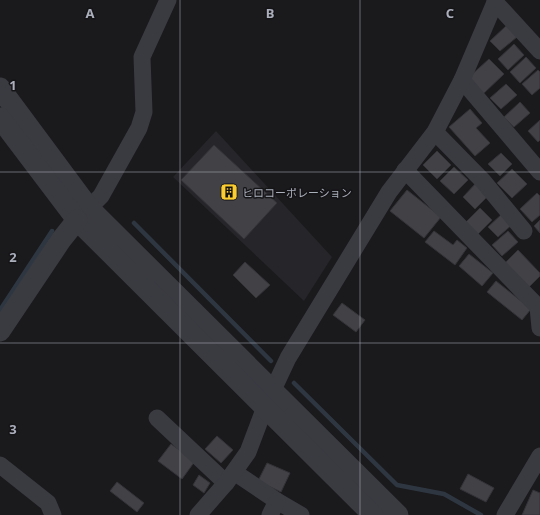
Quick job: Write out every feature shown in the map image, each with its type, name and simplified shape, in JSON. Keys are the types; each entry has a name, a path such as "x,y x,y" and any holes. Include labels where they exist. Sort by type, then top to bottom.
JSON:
{"street":[{"path":"0,331 61,240 83,214 102,196 139,128 144,112 142,57 168,0"},
{"path":"198,515 230,477 248,452 269,398 288,358 316,310 388,192 435,132 462,80 495,1 540,52"},
{"path":"462,80 540,172"},
{"path":"0,88 83,214"},
{"path":"0,118 83,214 269,398 398,515"},
{"path":"435,132 483,181 524,232"},
{"path":"405,170 538,307 540,328"},
{"path":"269,398 373,515"},
{"path":"157,418 230,477 274,508 301,515"},
{"path":"505,515 536,474 540,456"},
{"path":"0,465 48,502 53,515"}],"shaded area":[{"path":"216,131 332,257 304,301 173,177"}],"building":[{"path":"506,26 517,37 500,51 490,41"},
{"path":"514,44 524,55 508,70 498,59"},
{"path":"526,57 536,68 520,83 510,72"},
{"path":"489,59 504,74 483,94 468,78"},
{"path":"538,70 540,72 540,88 532,95 522,84"},
{"path":"506,84 517,95 501,109 490,98"},
{"path":"520,102 530,113 514,127 504,117"},
{"path":"470,109 482,123 476,128 490,143 475,156 449,127"},
{"path":"540,120 540,140 538,142 528,131"},
{"name":"ヒロコーポレーション","path":"214,145 277,203 244,239 181,180"},
{"path":"437,151 451,165 437,179 423,165"},
{"path":"501,153 512,164 500,176 488,164"},
{"path":"454,167 468,180 454,194 440,181"},
{"path":"512,169 527,184 512,198 497,183"},
{"path":"477,182 489,195 475,209 463,197"},
{"path":"407,190 441,217 424,238 390,211"},
{"path":"537,193 540,196 540,215 532,222 520,209"},
{"path":"480,208 492,220 478,234 466,222"},
{"path":"504,212 514,223 498,237 488,227"},
{"path":"540,220 540,233 534,226"},
{"path":"434,231 453,245 457,240 467,248 455,265 425,242"},
{"path":"508,231 518,242 502,256 492,245"},
{"path":"518,250 540,273 540,276 529,287 505,263"},
{"path":"469,254 493,273 482,286 459,266"},
{"path":"245,262 270,285 256,298 233,275"},
{"path":"496,281 531,309 522,320 487,292"},
{"path":"342,303 365,320 356,332 333,315"},
{"path":"217,436 233,450 221,463 205,449"},
{"path":"171,444 195,461 182,479 158,461"},
{"path":"267,463 290,473 281,492 258,481"},
{"path":"468,474 494,488 486,502 460,489"},
{"path":"199,475 210,483 204,493 193,485"},
{"path":"117,482 144,503 137,512 110,491"},
{"path":"533,490 540,493 540,515 522,515"}],"waterway":[{"path":"134,223 271,361"},
{"path":"0,310 52,231"},
{"path":"294,383 397,485 444,494 481,515"}],"place":[{"name":"ヒロコーポレーション","path":"229,192"}]}
